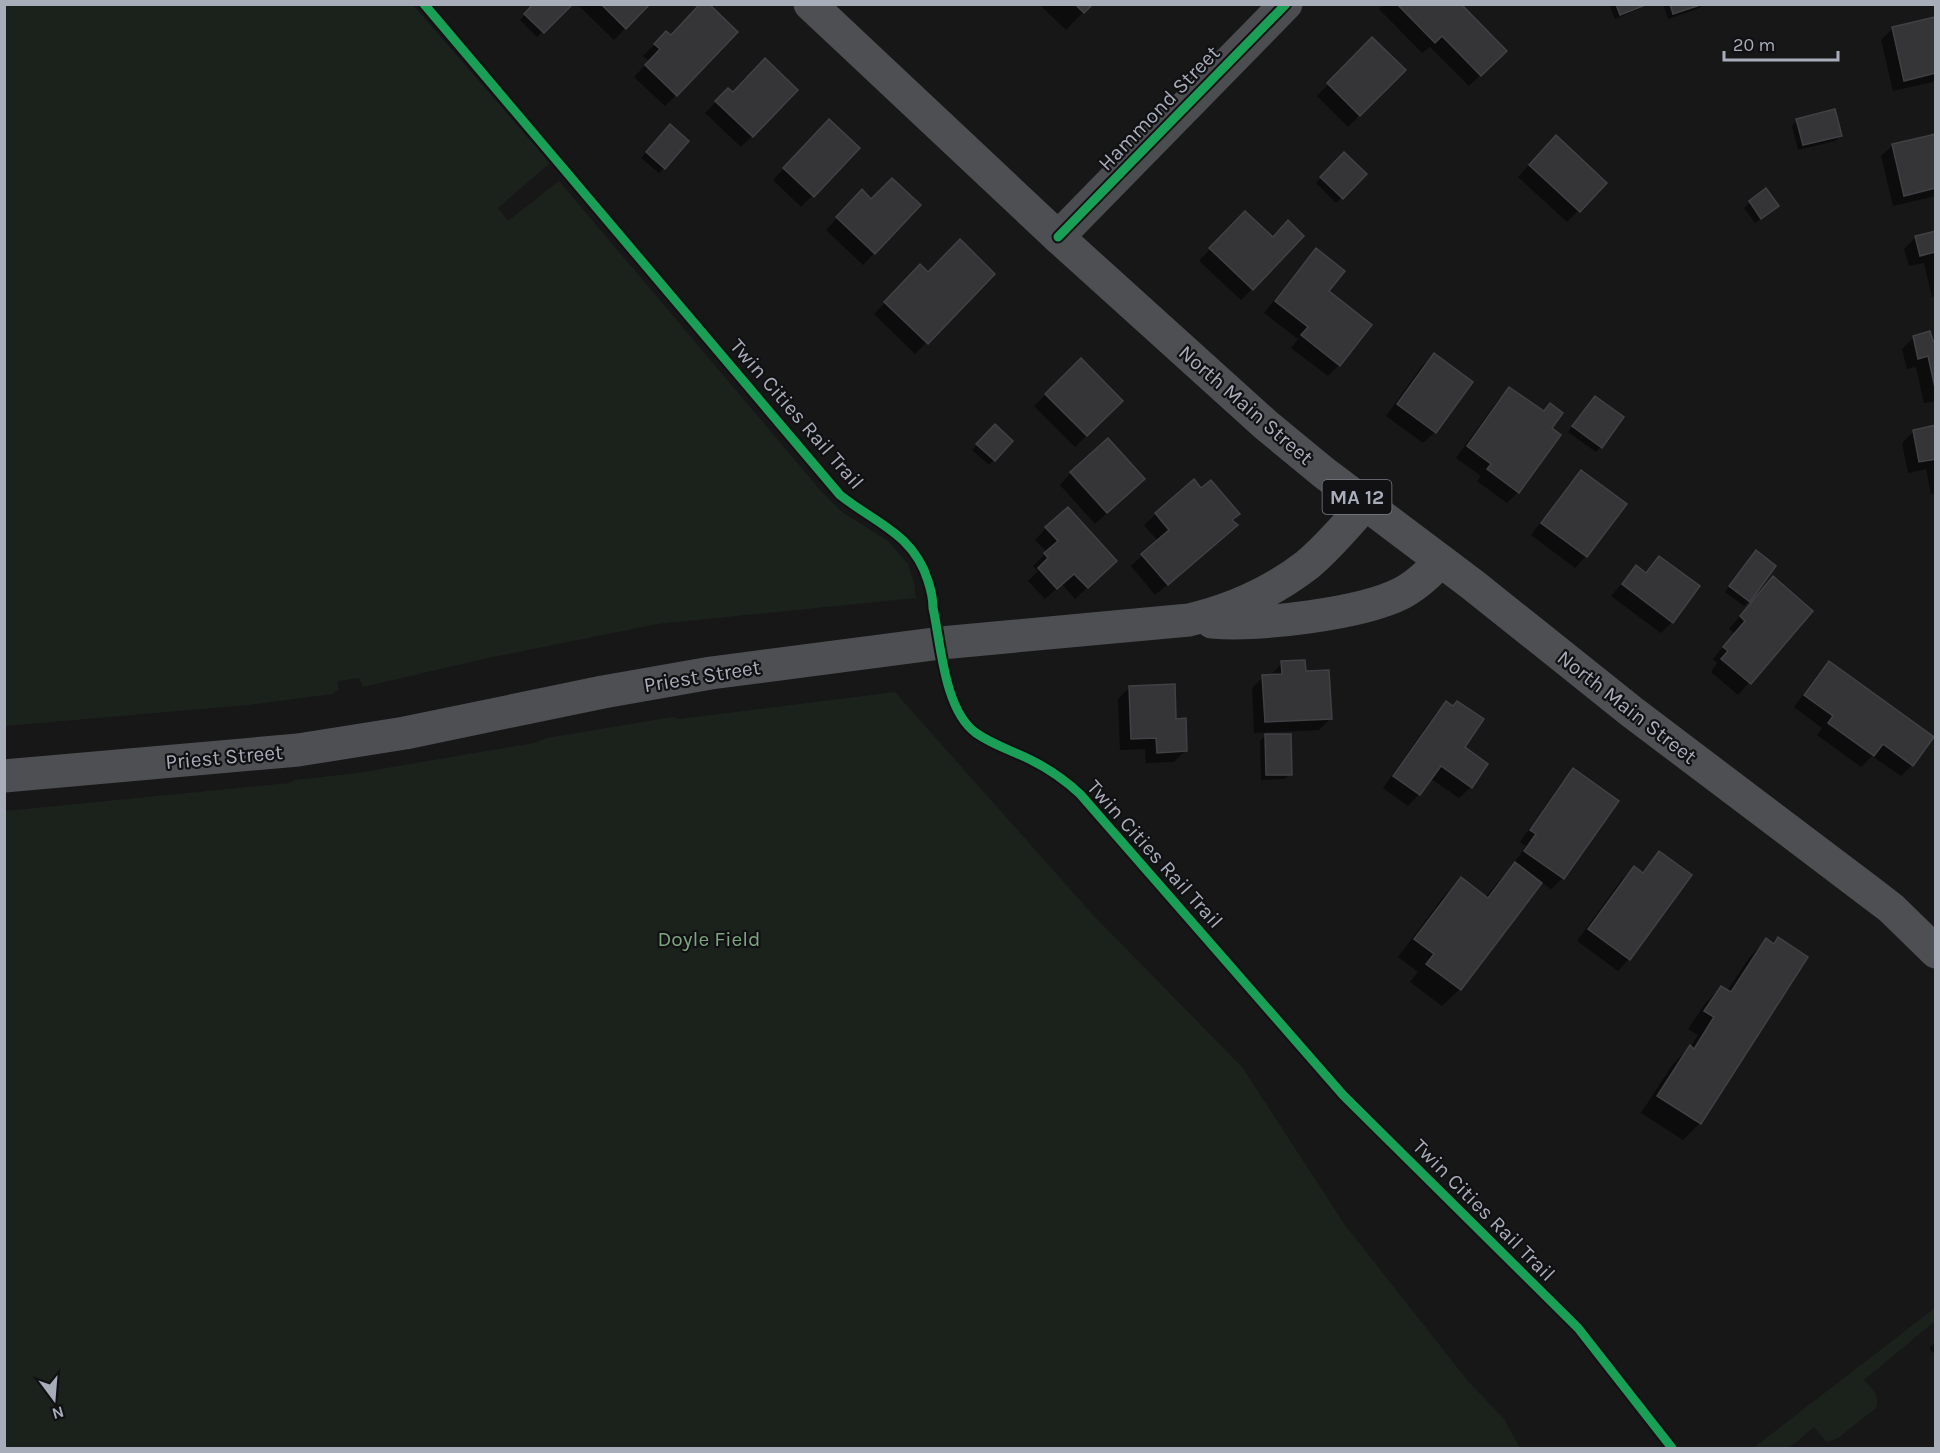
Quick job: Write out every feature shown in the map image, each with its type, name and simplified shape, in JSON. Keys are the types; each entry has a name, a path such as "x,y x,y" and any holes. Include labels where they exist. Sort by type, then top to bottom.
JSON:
{"main road":[{"name":"North Main Street","path":"810,4 1058,237 1266,425 1323,472 1441,561 1632,712 1891,908 1935,952"},
{"name":"Priest Street","path":"4,776 298,750 405,733 603,692 711,673 941,643 1189,620 1237,605 1287,578 1308,564 1366,504"},
{"path":"1189,620 1223,623 1260,621 1358,608 1402,593 1421,580 1441,561"}],"street":[{"name":"Hammond Street","path":"1058,237 1286,4"}],"green space":[{"path":"4,5 413,5 550,163 498,208 508,221 559,181 821,491 842,512 888,541 908,564 916,598 657,624 488,658 363,687 359,678 338,681 338,690 333,694 248,705 5,726"},
{"name":"Doyle Field","path":"895,692 1092,914 1242,1067 1345,1225 1467,1380 1504,1419 1520,1448 5,1448 5,811 289,783 295,780 357,773 534,743 547,738 672,717 679,719"},
{"path":"1935,1308 1935,1321 1864,1380 1876,1396 1876,1408 1838,1438 1826,1441 1814,1427 1789,1448 1753,1448"}],"building":[{"path":"533,4 572,5 544,33 524,14"},
{"path":"601,4 650,4 626,29"},
{"path":"700,4 709,4 738,32 677,96 645,65 660,49 654,44 666,31 671,35"},
{"path":"1075,4 1093,4 1084,13"},
{"path":"1397,4 1461,4 1507,51 1481,76 1442,36 1435,43"},
{"path":"1616,4 1648,4 1620,15"},
{"path":"1670,4 1703,4 1673,14"},
{"path":"1935,17 1936,73 1904,81 1892,27"},
{"path":"1372,37 1406,70 1360,116 1327,83"},
{"path":"765,58 798,90 753,137 715,101 728,88 733,92"},
{"path":"1835,109 1842,136 1803,145 1796,119"},
{"path":"829,119 860,148 814,197 783,168"},
{"path":"670,124 689,141 665,169 646,152"},
{"path":"1936,134 1936,188 1904,196 1892,144"},
{"path":"1556,135 1607,183 1580,212 1529,165"},
{"path":"1344,152 1367,174 1343,199 1320,177"},
{"path":"892,178 921,205 875,254 836,217 862,189 871,199"},
{"path":"1766,188 1779,206 1761,219 1749,201"},
{"path":"1245,211 1273,237 1288,220 1304,236 1253,290 1209,248"},
{"path":"1936,231 1936,254 1935,252 1920,256 1915,236"},
{"path":"960,239 995,274 928,344 884,302 920,264 928,272"},
{"path":"1316,248 1345,271 1329,291 1372,325 1340,366 1301,335 1308,327 1275,301"},
{"path":"1930,331 1933,341 1936,340 1936,392 1928,356 1918,359 1913,336"},
{"path":"1434,353 1473,382 1436,433 1397,404"},
{"path":"1081,358 1123,401 1087,436 1045,394"},
{"path":"1509,387 1544,411 1550,403 1563,413 1552,428 1561,435 1519,493 1487,469 1491,464 1467,446"},
{"path":"1595,396 1624,417 1602,448 1572,426"},
{"path":"995,424 1013,441 995,461 976,444"},
{"path":"1936,425 1936,459 1919,462 1913,430"},
{"path":"1108,438 1145,479 1107,513 1070,472"},
{"path":"1581,470 1627,504 1587,557 1541,523"},
{"path":"1194,479 1201,488 1211,480 1240,514 1232,520 1238,525 1168,585 1141,554 1169,530 1155,513"},
{"path":"1068,507 1117,561 1088,588 1074,574 1057,589 1038,568 1048,558 1044,553 1058,541 1045,527"},
{"path":"1756,550 1776,566 1750,602 1729,586"},
{"path":"1659,556 1700,586 1673,623 1622,584 1636,565 1646,573"},
{"path":"1773,576 1813,611 1751,684 1721,659 1728,651 1723,647 1745,621 1740,616"},
{"path":"1305,660 1306,671 1329,670 1332,719 1265,722 1262,675 1282,674 1281,661"},
{"path":"1829,661 1934,737 1913,766 1883,744 1874,756 1828,723 1833,716 1804,695"},
{"path":"1175,684 1176,719 1186,718 1187,751 1157,753 1156,738 1131,739 1129,686"},
{"path":"1446,701 1453,706 1457,701 1484,719 1465,747 1488,764 1472,788 1441,766 1420,795 1393,776"},
{"path":"1265,734 1291,734 1292,775 1266,775"},
{"path":"1573,768 1619,801 1564,879 1524,851 1536,834 1530,830"},
{"path":"1659,851 1692,875 1630,960 1588,929 1634,866 1643,873"},
{"path":"1515,862 1542,883 1461,990 1426,964 1434,954 1414,939 1461,877 1488,898"},
{"path":"1778,937 1808,957 1701,1124 1657,1096 1690,1045 1694,1049 1714,1017 1704,1011 1721,986 1731,992 1766,938 1774,944"}],"cycle path":[{"name":"Twin Cities Rail Trail","path":"424,4 840,495 892,531 913,552 922,565 929,584 950,693 965,723 983,737 1050,771 1080,794 1343,1095 1578,1328 1672,1448"},
{"path":"1058,237 1286,4"}]}
